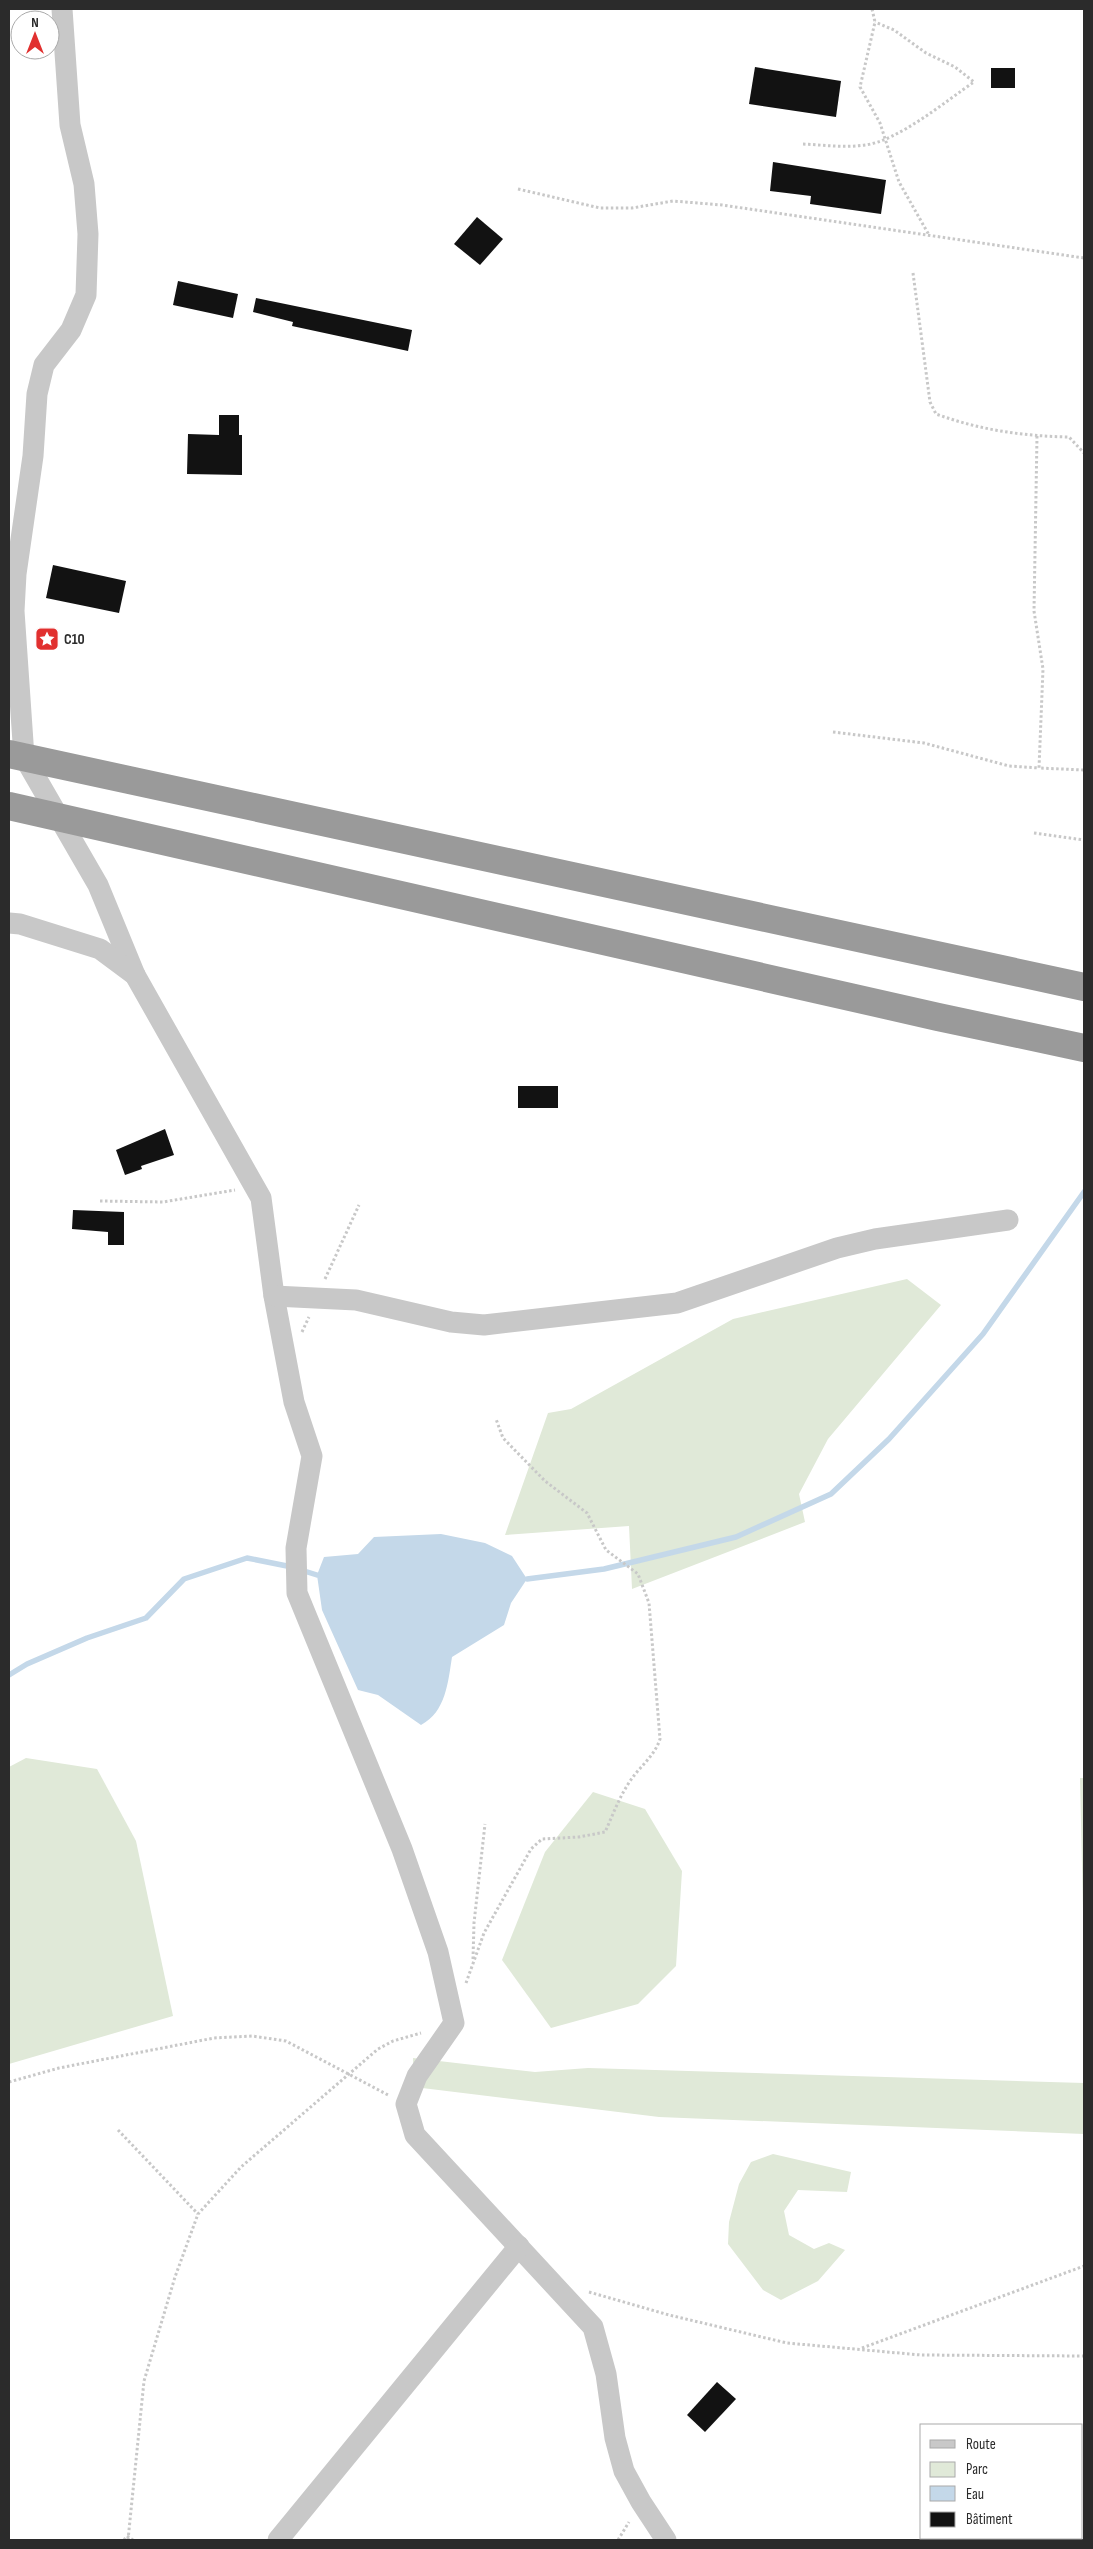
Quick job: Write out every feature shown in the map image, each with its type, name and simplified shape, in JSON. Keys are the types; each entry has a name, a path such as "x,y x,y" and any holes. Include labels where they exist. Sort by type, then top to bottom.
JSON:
{"highway":[{"path":"16,755 1084,987"},
{"path":"9,806 938,1017 1084,1048"},
{"path":"958,960 1084,982"},
{"path":"938,1017 1084,1054"}],"street":[{"path":"62,9 70,125 84,184 87,217 86,295 70,330 44,366 37,394 32,456 16,574 14,611 16,755 57,816 98,885 135,975 261,1198 274,1296 294,1402 312,1456 296,1548 297,1593 402,1849 438,1952 454,2023 417,2076 406,2104 415,2135 552,2281 593,2328 606,2374 615,2438 624,2471 641,2502 666,2540"},
{"path":"9,923 20,924 100,949 135,975"},
{"path":"274,1296 356,1300 451,1322 484,1325 677,1303 837,1248 875,1239 1008,1220"},
{"path":"278,2540 519,2246"}],"path":[{"path":"872,9 875,22 860,87 880,123 900,182 930,236"},
{"path":"804,144 847,146 866,145 885,140 974,82 955,67 926,53 894,30 875,22"},
{"path":"518,189 600,208 632,208 673,201 722,205 1084,258"},
{"path":"913,273 930,402 936,414 968,425 1037,436 1069,437 1084,453"},
{"path":"1037,436 1034,611 1043,668 1039,768"},
{"path":"833,732 924,743 1009,766 1084,770"},
{"path":"1034,833 1084,840"},
{"path":"100,1201 163,1202 255,1187"},
{"path":"465,1988 484,1933 531,1849 542,1839 579,1837 605,1832 627,1786 641,1766 656,1752 660,1739 649,1603 638,1574 606,1550 586,1513 545,1482 503,1438 496,1418"},
{"path":"473,1962 474,1923 485,1824"},
{"path":"128,2540 144,2381 175,2277 198,2214 241,2167 386,2044 454,2023"},
{"path":"9,2082 59,2068 214,2038 252,2036 286,2041 406,2104"},
{"path":"118,2130 198,2214"},
{"path":"859,2349 1084,2266"},
{"path":"552,2281 669,2315 787,2342 921,2355 1084,2356"},
{"path":"124,2540 127,2536"},
{"path":"127,2536 133,2540"}],"green space":[{"path":"907,1279 941,1305 828,1439 799,1494 805,1522 632,1589 629,1526 505,1535 548,1413 571,1409 733,1319"},
{"path":"26,1758 97,1769 136,1841 173,2016 9,2064 9,1767"},
{"path":"1080,1778 1084,1778 1084,1956"},
{"path":"593,1792 645,1809 682,1871 676,1966 638,2004 551,2028 502,1960 545,1852"},
{"path":"413,2058 535,2072 588,2068 1084,2083 1084,2134 659,2117 414,2087"},
{"path":"773,2154 851,2172 847,2192 798,2190 784,2211 789,2235 814,2249 829,2243 845,2250 818,2281 781,2300 763,2290 728,2244 729,2222 739,2184 751,2162"}],"water":[{"path":"441,1534 485,1543 512,1556 527,1579 511,1603 504,1625 452,1657 447,1686 441,1704 436,1712 421,1725 378,1695 358,1690 322,1610 317,1575 324,1557 358,1554 374,1537"}],"building":[{"path":"755,67 841,81 836,117 749,104"},
{"path":"991,68 1015,68 1015,88 991,88"},
{"path":"773,162 886,180 881,214 810,204 811,196 770,191"},
{"path":"477,217 503,239 480,265 454,244"},
{"path":"178,281 238,294 233,318 173,305"},
{"path":"256,298 412,330 408,351 292,326 293,322 253,312"},
{"path":"219,415 239,415 239,435 242,435 242,475 187,474 188,434 219,435"},
{"path":"53,565 126,581 119,613 46,598"},
{"path":"518,1086 558,1086 558,1108 518,1108"},
{"path":"165,1129 174,1155 141,1166 142,1169 125,1175 116,1150"},
{"path":"73,1210 124,1212 124,1245 108,1245 108,1232 72,1229"},
{"path":"717,2382 736,2399 705,2432 687,2415"}],"waterway":[{"path":"527,1579 604,1569 736,1537 831,1494 889,1439 983,1334 1084,1192"},
{"path":"9,1675 27,1664 87,1638 146,1618 184,1579 247,1558 292,1567"},
{"path":"301,1570 317,1575"}],"place":[{"name":"C10","path":"47,639"}]}
